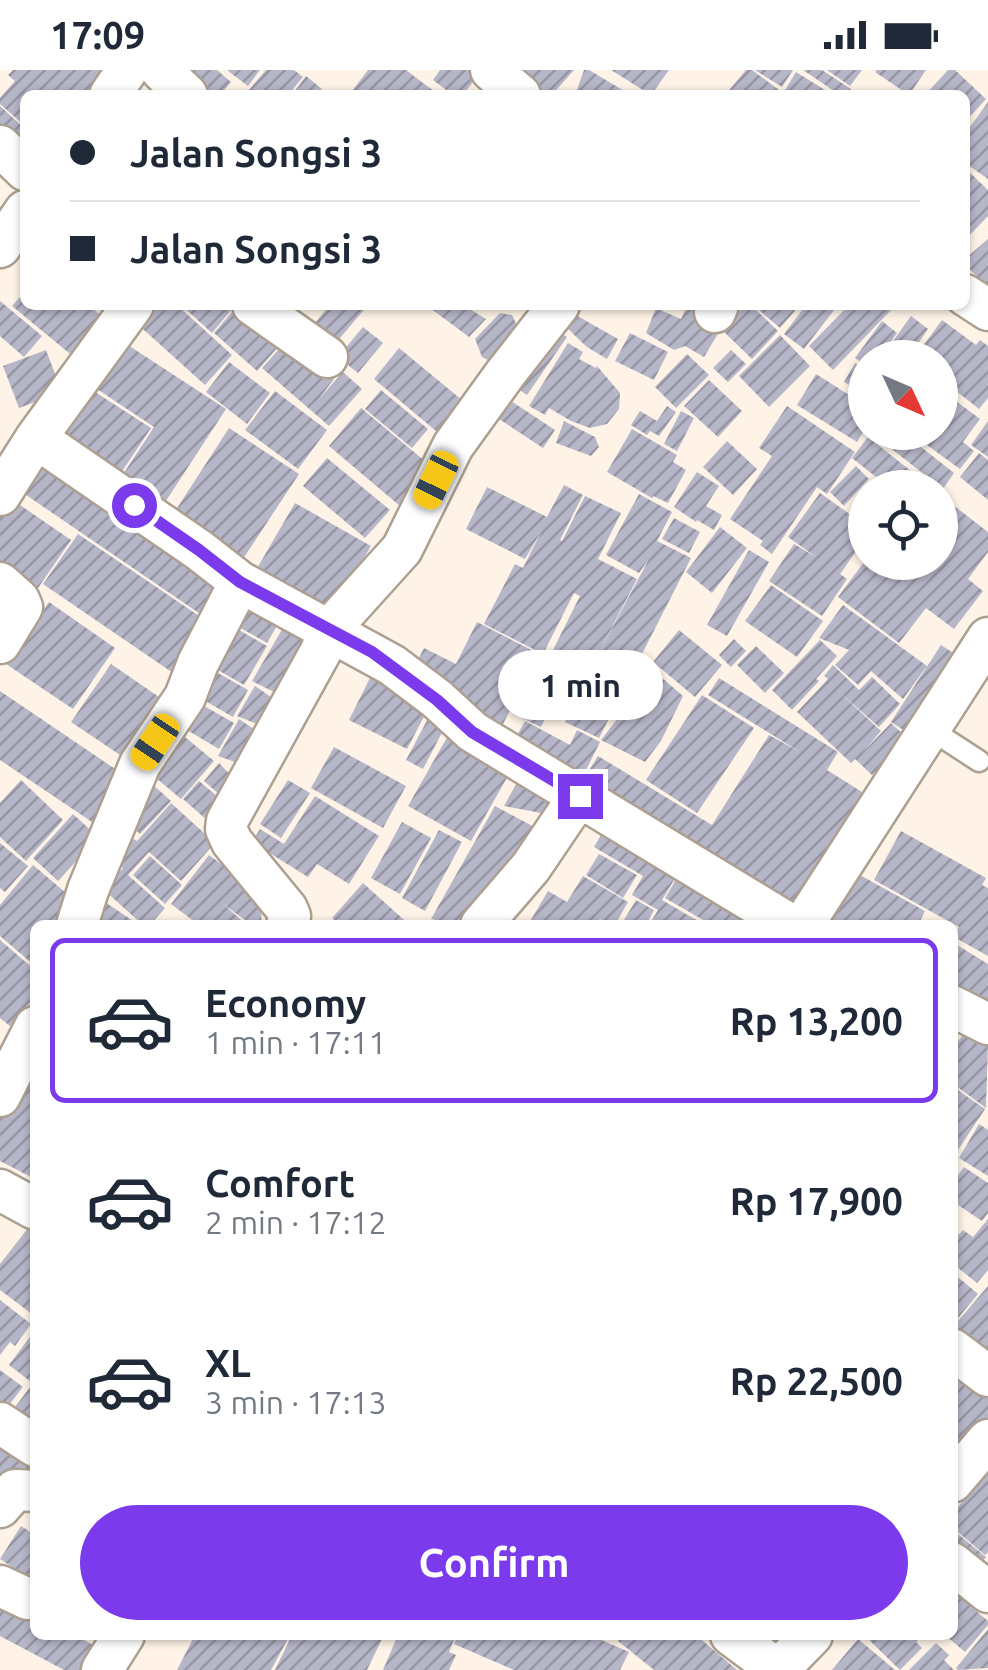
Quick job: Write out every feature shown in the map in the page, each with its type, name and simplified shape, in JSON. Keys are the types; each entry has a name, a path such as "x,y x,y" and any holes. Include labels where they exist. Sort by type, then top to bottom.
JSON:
{"street":[{"path":"162,70 182,90"},
{"path":"491,70 514,90"},
{"path":"0,146 20,165"},
{"path":"0,247 20,218"},
{"path":"0,495 128,310"},
{"path":"260,310 326,356"},
{"path":"289,920 287,909 232,842 227,821 321,650 328,630 402,549 453,446 555,310"},
{"path":"36,438 240,582 392,666 472,732 805,920"},
{"path":"79,920 140,764 185,697 205,648 240,582"},
{"path":"0,583 19,600 22,608 0,643"},
{"path":"810,920 987,642"},
{"path":"486,920 531,867 580,796"},
{"path":"958,1009 988,1024"},
{"path":"0,1096 30,1036"},
{"path":"0,1190 30,1207"},
{"path":"958,1354 988,1376"},
{"path":"0,1423 30,1443"},
{"path":"958,1475 988,1440"},
{"path":"0,1507 15,1490 30,1491"},
{"path":"958,1568 988,1592"},
{"path":"738,1640 778,1670 807,1640"}],"lane":[{"path":"930,729 979,761"}],"building":[{"path":"13,70 108,70 90,90 20,90 20,122 0,104 0,98 15,81 8,75"},
{"path":"166,70 217,70 231,82 224,90 188,90"},
{"path":"227,70 260,70 248,86"},
{"path":"266,70 294,70 303,77 292,90 249,90"},
{"path":"368,70 406,70 432,90 353,90"},
{"path":"440,70 480,73 467,90 446,90 433,80"},
{"path":"497,70 574,70 556,90 519,90"},
{"path":"584,70 589,70 623,90 577,90"},
{"path":"611,70 669,70 655,90 643,90"},
{"path":"746,70 752,70 779,90 729,90"},
{"path":"755,70 793,70 782,87"},
{"path":"803,70 822,70 851,89 833,90"},
{"path":"827,70 862,70 850,86"},
{"path":"926,70 912,90 902,90 875,72"},
{"path":"948,70 955,70 986,99 970,117 970,90 930,90"},
{"path":"796,72 825,90 785,90"},
{"path":"306,76 322,89 321,90 296,90"},
{"path":"988,102 988,179 970,166 970,127"},
{"path":"0,106 20,124 20,154 0,135"},
{"path":"970,173 988,190 988,216 970,235"},
{"path":"988,239 988,289 970,269 970,255"},
{"path":"20,297 20,310 95,310 107,321 75,358 12,306"},
{"path":"0,301 42,336 24,357 0,336"},
{"path":"144,310 182,310 232,355 205,385 134,321"},
{"path":"187,310 231,310 212,333"},
{"path":"234,310 245,310 285,339 257,371 214,333"},
{"path":"326,310 364,310 329,351 307,332"},
{"path":"433,310 471,310 486,319 469,337"},
{"path":"655,310 681,319 685,310 694,310 722,327 704,357 685,346 674,350 646,333"},
{"path":"741,310 756,310 778,331 752,359 722,330"},
{"path":"759,310 796,310 780,328"},
{"path":"802,310 834,310 804,349 784,334"},
{"path":"844,310 891,310 862,340 848,340 848,355 833,370 809,346"},
{"path":"500,313 512,315 525,343 502,367 482,357 475,339"},
{"path":"574,314 618,339 607,359 566,327"},
{"path":"911,316 928,329 920,340 894,340"},
{"path":"942,320 976,345 980,340 988,346 988,398 979,409 958,392 958,340 927,340"},
{"path":"882,321 897,333 892,340 868,340"},
{"path":"547,324 567,337 527,395 508,382"},
{"path":"363,327 383,343 358,373 338,357"},
{"path":"630,333 668,352 654,380 615,361"},
{"path":"780,335 810,366 769,407 739,376"},
{"path":"114,336 226,409 158,513 116,485 154,427 85,381"},
{"path":"288,339 334,379 318,400 343,372 362,389 329,426 262,368"},
{"path":"568,343 583,352 579,359 597,366 620,393 619,409 607,424 590,428 549,408 545,415 529,406"},
{"path":"399,348 462,400 436,431 374,379"},
{"path":"46,350 62,392 19,408 3,366"},
{"path":"731,350 746,364 728,382 713,368"},
{"path":"687,354 709,375 676,408 655,387"},
{"path":"229,362 270,393 247,424 206,392"},
{"path":"816,374 848,394 848,436 797,405"},
{"path":"709,380 742,411 718,437 684,406"},
{"path":"81,383 151,428 113,485 44,440"},
{"path":"381,390 428,429 412,448 365,409"},
{"path":"275,391 327,430 298,469 245,430"},
{"path":"502,395 555,430 543,448 490,413"},
{"path":"958,402 980,419 963,442 974,451 960,469 934,450 958,450"},
{"path":"667,406 676,412 659,436 650,431 647,435 631,425 640,411 657,421"},
{"path":"787,406 855,452 827,494 817,487 772,554 760,545 763,541 730,519 772,456 759,448"},
{"path":"361,408 432,467 400,506 329,446"},
{"path":"681,411 694,418 677,451 664,444"},
{"path":"564,421 595,437 599,447 591,456 556,443"},
{"path":"988,421 988,457 971,445"},
{"path":"229,428 299,474 239,565 170,519"},
{"path":"632,429 677,455 673,462 686,470 668,503 607,472"},
{"path":"727,441 757,469 733,495 703,467"},
{"path":"36,447 234,583 209,620 10,484"},
{"path":"858,450 884,450 910,470 867,470 852,458"},
{"path":"893,450 925,450 950,470 919,470"},
{"path":"979,453 988,460 988,500 960,477"},
{"path":"327,458 390,510 365,538 303,486"},
{"path":"697,472 719,486 706,506 722,515 714,530 674,507"},
{"path":"848,474 848,502 844,506 830,492"},
{"path":"564,485 583,495 560,540 585,496 621,513 598,559 637,579 595,660 649,559 639,573 606,555 639,494 672,512 657,541 691,558 599,738 565,722 570,713 526,690 540,662 584,684 547,662 580,596 574,593 543,654 484,624 515,564 523,568 542,530 525,559 466,529 487,487 547,517"},
{"path":"820,493 848,513 848,563 840,574 847,579 822,616 769,581 794,544 816,557 788,537"},
{"path":"7,496 71,540 36,591 0,566 0,506"},
{"path":"295,503 371,546 324,626 249,582"},
{"path":"958,509 988,532 988,552 968,579 983,591 954,629 926,608 899,643 838,597 851,580 958,580"},
{"path":"674,518 700,532 689,553 662,539"},
{"path":"720,527 747,548 712,593 686,572"},
{"path":"78,534 211,624 176,675 43,584"},
{"path":"749,550 769,562 727,636 707,625"},
{"path":"771,585 823,621 797,657 745,621"},
{"path":"239,592 282,617 267,643 223,618"},
{"path":"49,602 115,648 73,709 6,664"},
{"path":"843,605 927,666 903,699 871,671 858,685 835,665 849,650 819,638"},
{"path":"287,621 317,640 286,698 252,681"},
{"path":"477,622 539,654 503,724 410,676 424,648 456,664"},
{"path":"227,623 267,646 244,685 204,662"},
{"path":"679,630 722,665 695,697 653,662"},
{"path":"734,639 746,651 731,667 719,655"},
{"path":"820,640 837,656 792,710 772,690"},
{"path":"941,645 958,656 908,733 891,722"},
{"path":"756,646 784,673 765,693 737,665"},
{"path":"111,664 175,708 135,765 71,722"},
{"path":"646,664 683,696 661,741 645,762 601,740 617,719"},
{"path":"833,665 859,690 872,677 900,704 879,727 838,691 881,731 861,754 891,723 908,739 872,775 855,759 851,763 797,712 828,679 824,676"},
{"path":"211,669 248,690 233,717 195,695"},
{"path":"371,676 429,707 407,749 349,720"},
{"path":"719,678 838,752 827,770 870,797 794,919 579,786 598,756 712,825 769,735 800,752 708,695"},
{"path":"255,686 284,706 270,729 237,716"},
{"path":"0,691 124,775 92,822 0,760"},
{"path":"524,692 552,705 541,727 513,714"},
{"path":"702,695 754,728 697,813 646,780"},
{"path":"192,699 234,723 219,749 177,724"},
{"path":"431,713 448,721 423,769 406,760"},
{"path":"239,719 267,738 252,768 218,756"},
{"path":"525,721 570,745 577,730 600,742 582,778 510,748"},
{"path":"174,728 214,761 181,799 143,767"},
{"path":"449,734 512,769 471,841 408,806"},
{"path":"334,747 406,786 383,828 311,788"},
{"path":"219,763 241,786 228,802 204,781"},
{"path":"523,772 560,799 541,813 504,806"},
{"path":"21,780 63,820 26,861 0,837 0,803"},
{"path":"288,780 310,793 281,838 260,824"},
{"path":"199,781 224,802 208,821 183,799"},
{"path":"151,783 171,801 140,834 121,817"},
{"path":"315,796 379,836 349,884 317,864 308,877 252,842 260,829 284,844"},
{"path":"171,803 215,843 181,881 149,852 128,875 165,908 154,920 137,920 104,890 123,868 114,860 134,839 137,841"},
{"path":"495,806 540,830 467,920 431,919"},
{"path":"73,814 98,837 58,881 33,858"},
{"path":"609,821 683,865 662,900 696,920 652,920 658,910 632,895 643,876 594,847"},
{"path":"402,822 431,838 400,894 371,878"},
{"path":"439,830 462,842 425,911 402,898"},
{"path":"901,831 986,878 982,885 988,888 988,956 958,939 958,920 946,920 874,880"},
{"path":"0,843 28,866 5,892 0,888"},
{"path":"599,854 637,875 623,898 586,875"},
{"path":"209,855 244,881 262,906 261,920 245,920 223,904 241,920 192,920 171,904"},
{"path":"150,856 182,885 165,904 133,875"},
{"path":"33,865 79,904 65,920 30,920 30,962 0,936 0,905"},
{"path":"682,869 769,920 702,920 665,898"},
{"path":"858,874 925,911 920,920 833,920"},
{"path":"583,876 628,902 618,920 531,920 548,891 567,902"},
{"path":"363,883 404,920 334,920 332,918"},
{"path":"102,900 132,920 88,920"},
{"path":"636,900 654,910 649,920 624,920"},
{"path":"0,940 30,966 30,1003 10,1026 0,1018"},
{"path":"958,946 988,964 988,1003 958,998"},
{"path":"969,1027 988,1042 986,1108 958,1087 958,1041"},
{"path":"30,1073 30,1176 0,1161 0,1113"},
{"path":"958,1090 985,1109 958,1150"},
{"path":"979,1124 988,1130 988,1176 959,1158"},
{"path":"964,1167 988,1183 988,1213 982,1221 958,1205 958,1175"},
{"path":"988,1219 988,1270 977,1283 958,1268 958,1235 963,1230 973,1237"},
{"path":"29,1227 30,1312 0,1290 0,1264"},
{"path":"958,1277 978,1294 958,1318"},
{"path":"988,1286 988,1360 958,1336 958,1321"},
{"path":"0,1300 30,1325 15,1346 10,1342 0,1355"},
{"path":"30,1337 30,1381 9,1365"},
{"path":"958,1368 988,1395 988,1427 958,1466"},
{"path":"0,1370 23,1387 6,1409 0,1404"},
{"path":"30,1387 30,1418 15,1407"},
{"path":"10,1434 30,1446 30,1484 0,1493 0,1451"},
{"path":"988,1471 985,1555 958,1532 958,1507"},
{"path":"21,1526 30,1532 30,1579 0,1559"},
{"path":"958,1534 986,1557 973,1573 958,1562"},
{"path":"0,1596 30,1611 30,1640 84,1640 95,1646 83,1670 64,1670 0,1636"},
{"path":"958,1596 988,1621 965,1652 951,1640 958,1640"},
{"path":"988,1629 988,1668 958,1670 956,1668"},
{"path":"192,1640 287,1640 271,1670 177,1670"},
{"path":"290,1640 382,1640 367,1670 275,1670"},
{"path":"396,1640 454,1640 449,1652 456,1655 449,1670 383,1670"},
{"path":"456,1640 601,1640 629,1652 620,1670 514,1670 454,1644"},
{"path":"702,1640 737,1670 654,1670 618,1641"},
{"path":"859,1640 895,1670 832,1670"},
{"path":"869,1640 918,1640 922,1648 900,1670"},
{"path":"936,1643 949,1655 944,1660 954,1670 909,1670"}],"route":[{"path":"134,505 240,582 372,652 437,700 472,732 580,796"}]}
